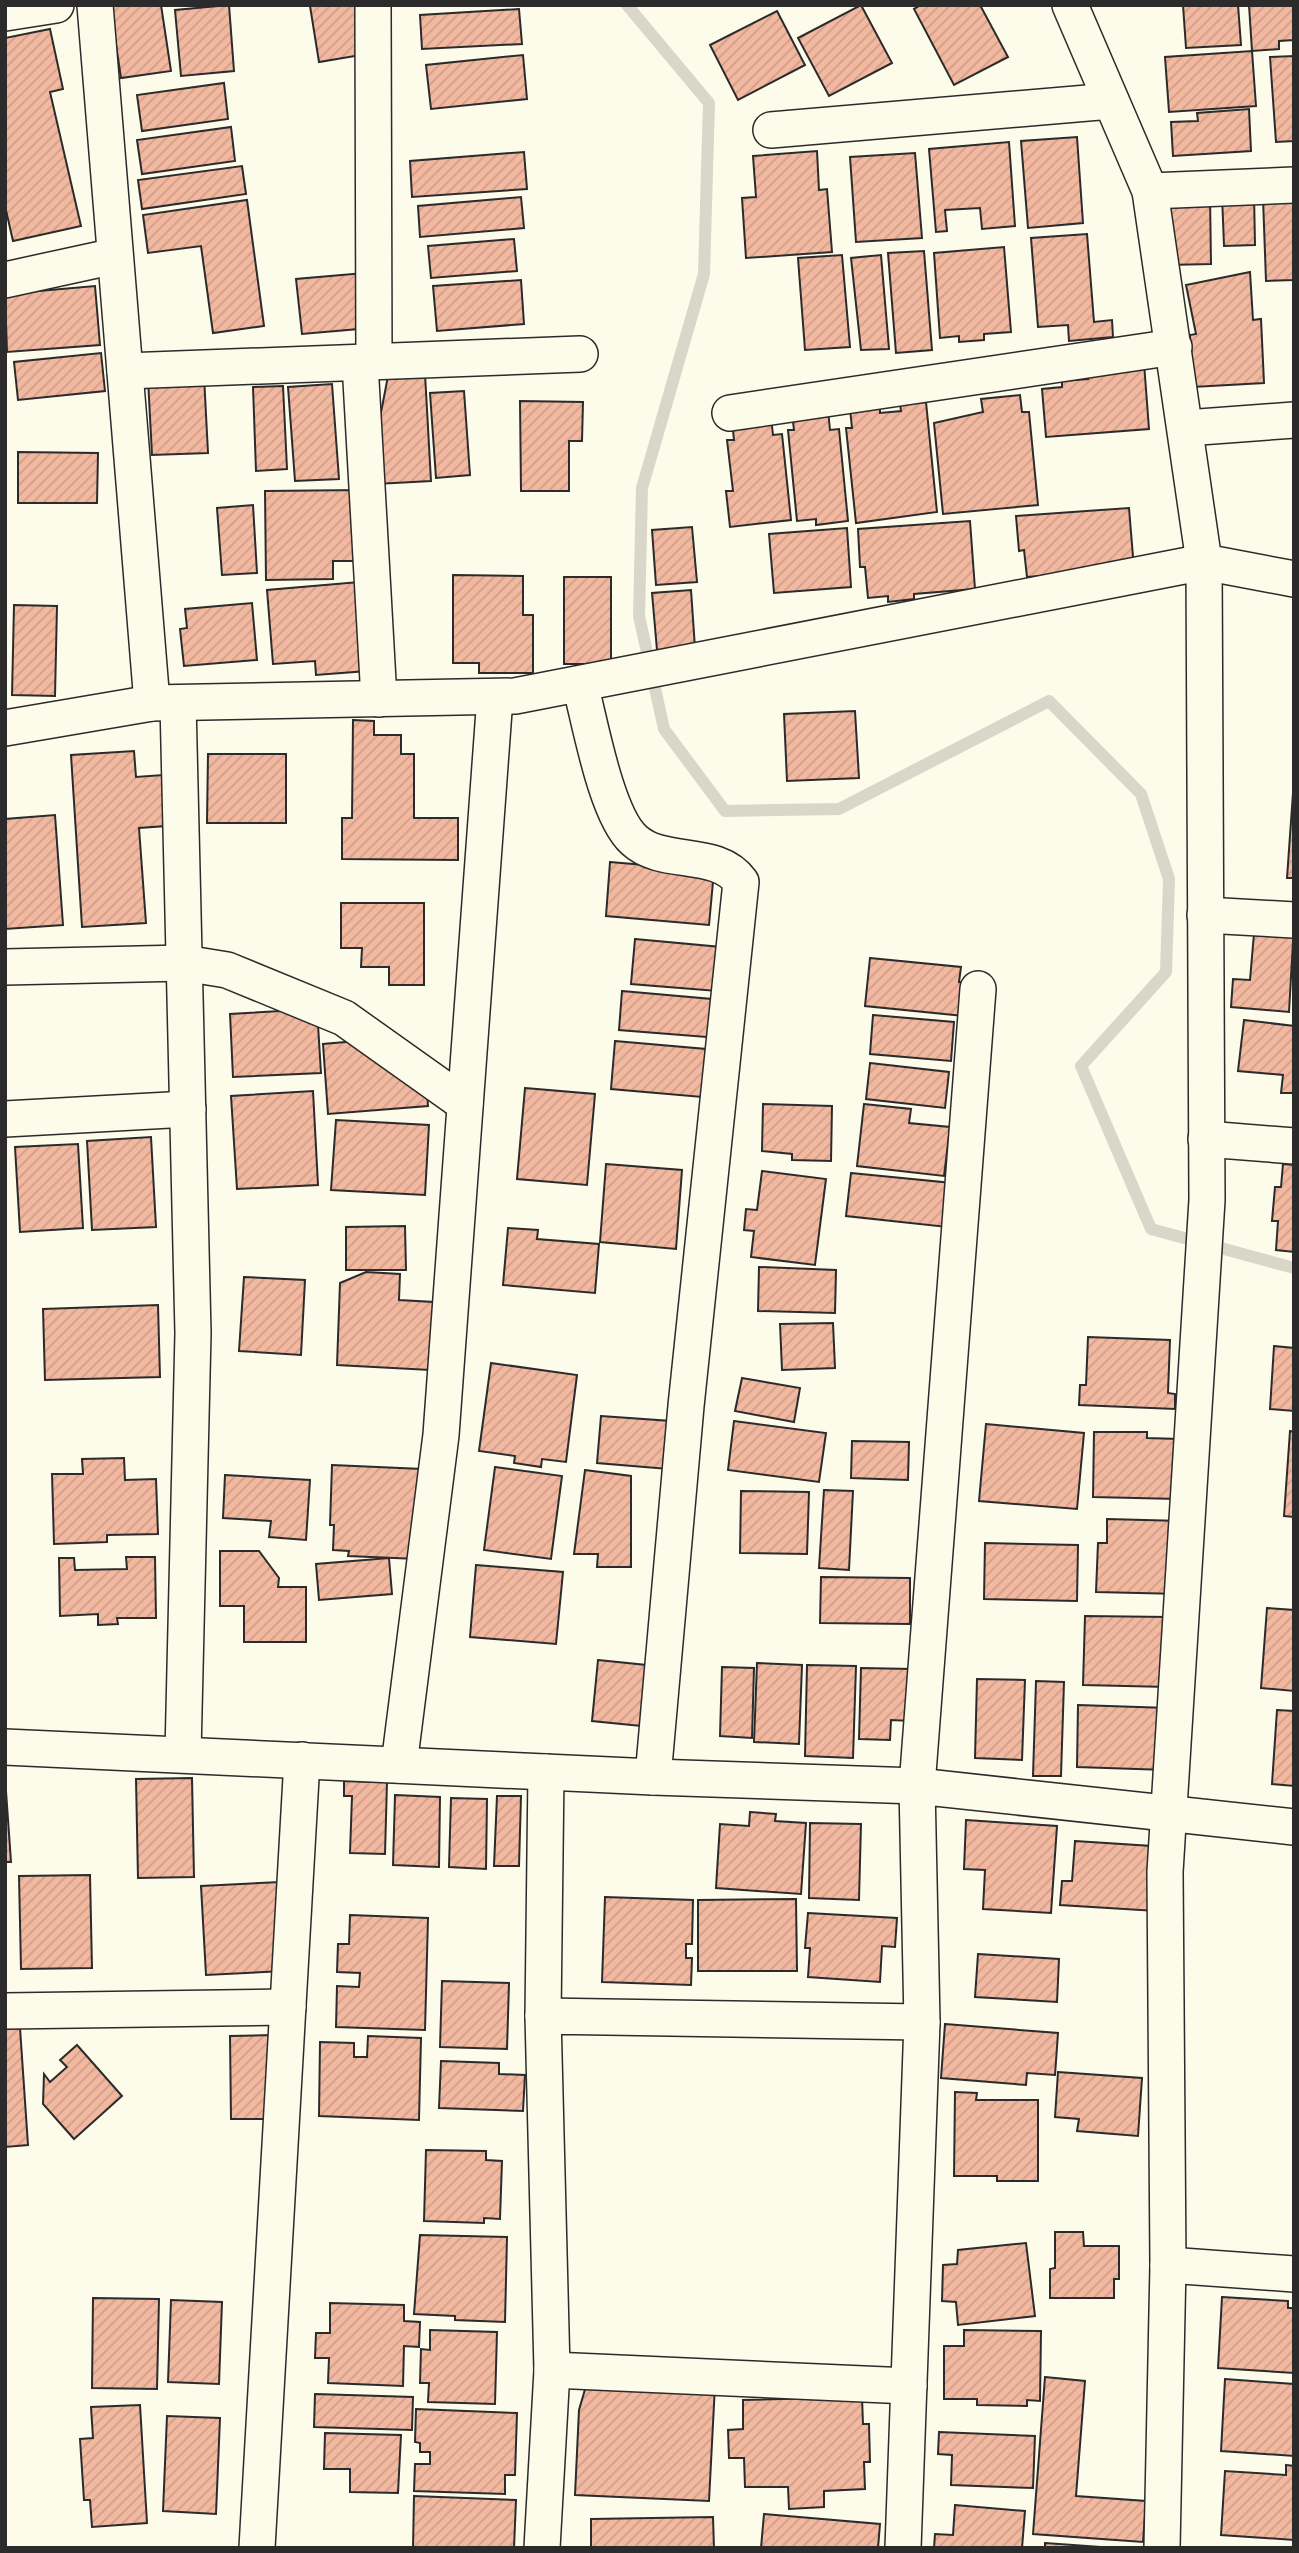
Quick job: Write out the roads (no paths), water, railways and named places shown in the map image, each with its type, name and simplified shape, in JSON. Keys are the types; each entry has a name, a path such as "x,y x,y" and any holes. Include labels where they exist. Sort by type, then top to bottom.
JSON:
{"street":[{"path":"5,13 56,5"},
{"path":"95,5 125,371 165,703 184,963 193,1333 183,1754"},
{"path":"373,5 367,362 379,699"},
{"path":"1070,5 1150,191 1204,562 1207,1200 1165,1872 1168,2265 1162,2548"},
{"path":"771,130 1111,100"},
{"path":"1150,191 1294,185"},
{"path":"5,280 115,256"},
{"path":"730,413 1174,347"},
{"path":"125,371 580,354"},
{"path":"1186,428 1294,420"},
{"path":"5,728 165,703 515,696 1204,562 1294,579"},
{"path":"595,681 613,804 623,827 635,841 648,849 727,867 741,882 686,1406 653,1777"},
{"path":"400,1765 441,1435 495,697"},
{"path":"1205,915 1294,920"},
{"path":"5,967 184,963 227,970 344,1018 465,1104"},
{"path":"903,2548 922,2022 917,1786 978,989"},
{"path":"5,1119 188,1109"},
{"path":"1206,1139 1294,1146"},
{"path":"5,1747 653,1777 917,1786 1169,1811 1294,1827"},
{"path":"257,2548 302,1760"},
{"path":"542,2548 552,2370 543,2016 546,1772"},
{"path":"5,2011 288,2007"},
{"path":"543,2016 922,2022"},
{"path":"1168,2265 1294,2274"},
{"path":"552,2370 909,2386"}],"waterway":[{"path":"627,5 709,103 704,274 642,488 639,616 664,729 725,811 839,809 1049,701 1141,794 1169,879 1166,972 1081,1066 1151,1229 1294,1268"}]}
